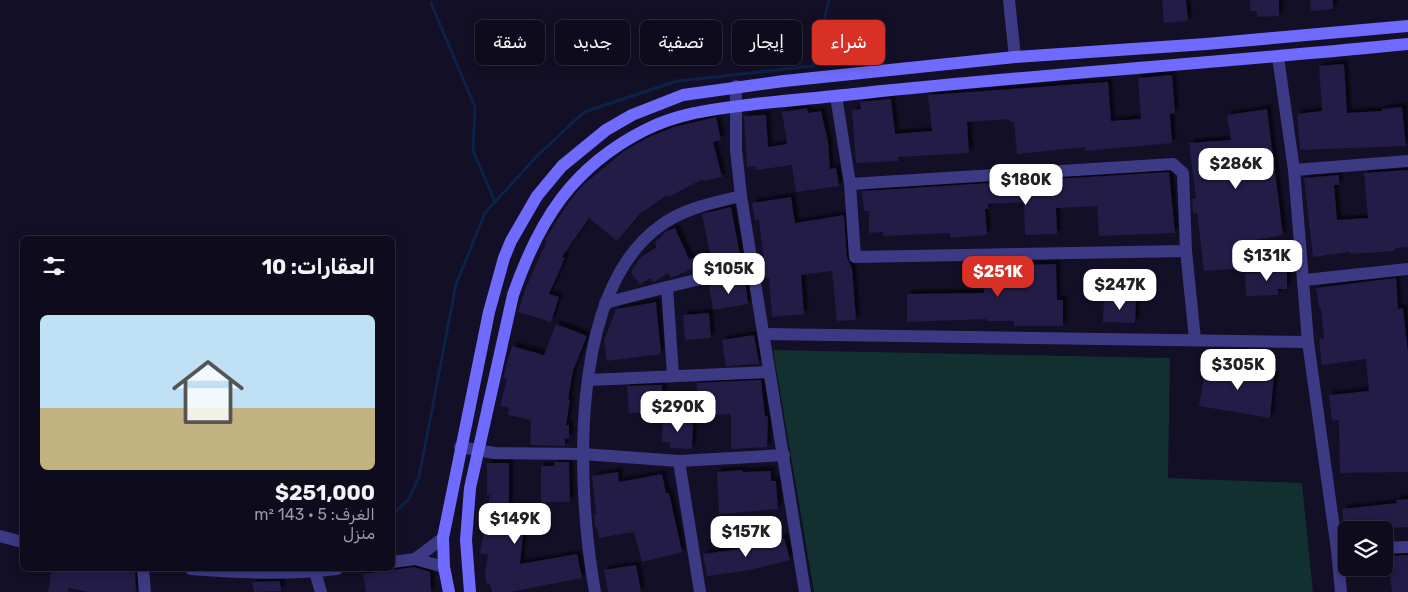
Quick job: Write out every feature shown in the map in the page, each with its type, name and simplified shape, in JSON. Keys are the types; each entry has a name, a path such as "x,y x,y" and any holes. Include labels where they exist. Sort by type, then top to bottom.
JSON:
{"street":[{"path":"1009,0 1015,58"},
{"path":"449,592 444,567 443,538 460,447 496,284 511,241 537,196 562,166 606,130 632,115 683,95 736,86 1015,58 1206,44 1408,26"},
{"path":"470,592 466,540 470,488 513,295 537,235 552,209 587,168 630,138 666,120 683,114 736,106 963,83 1278,58 1408,44"},
{"path":"1278,58 1294,170 1305,280 1308,342 1338,526"},
{"path":"736,86 736,150 742,196 805,592"},
{"path":"836,96 850,184 856,257 1186,251"},
{"path":"1294,170 1408,161"},
{"path":"850,184 1173,164 1183,173 1186,251 1196,339"},
{"path":"594,592 587,547 583,454 588,380 605,303 613,283 627,259 641,242 660,226 696,207 742,196"},
{"path":"605,303 754,266"},
{"path":"1305,280 1408,270"},
{"path":"667,288 673,375"},
{"path":"765,334 1308,342"},
{"path":"588,380 769,372"},
{"path":"460,447 494,454 583,454 678,461 784,455"},
{"path":"678,461 700,592"},
{"path":"0,536 20,541"},
{"path":"414,559 443,538"},
{"path":"1393,548 1408,547"},
{"path":"395,562 414,559 444,567"},
{"path":"144,571 145,592"},
{"path":"218,571 322,571"},
{"path":"315,572 321,592"},
{"path":"1341,576 1341,592"}],"green space":[{"path":"773,350 1170,358 1168,478 1302,483 1313,592 814,592"}],"building":[{"path":"1162,0 1186,0 1188,21 1164,23"},
{"path":"1250,0 1279,0 1279,16 1257,17 1257,11 1250,11"},
{"path":"1310,0 1333,0 1333,9 1311,11"},
{"path":"1344,64 1347,113 1382,111 1382,109 1402,107 1406,146 1300,150 1297,114 1322,111 1319,66"},
{"path":"1172,75 1175,113 1170,114 1172,143 1085,151 1085,147 1017,154 1014,122 1010,122 1009,119 967,122 969,153 898,157 898,161 856,163 852,110 861,109 860,102 891,99 895,134 932,131 928,95 1108,82 1111,121 1141,119 1138,78"},
{"path":"807,108 808,113 821,111 828,142 830,169 836,168 839,186 796,192 792,165 756,170 756,166 747,167 744,116 766,115 768,147 787,144 782,112"},
{"path":"1267,109 1283,235 1234,244 1236,269 1204,271 1197,213 1193,213 1192,199 1196,198 1189,143 1231,140 1227,115"},
{"path":"716,117 721,140 713,142 722,177 703,181 703,179 668,197 667,195 640,214 617,241 589,218 562,257 565,258 549,294 559,297 551,322 518,312 526,287 547,241 545,240 568,203 584,184 624,151 649,137 674,127"},
{"path":"1408,170 1408,247 1395,248 1395,251 1350,254 1350,252 1313,257 1304,178 1339,175 1339,185 1334,185 1337,220 1368,218 1364,173"},
{"path":"1169,172 1175,233 1099,236 1097,206 1056,208 1057,234 1025,235 1024,202 988,204 989,209 985,209 987,235 950,238 950,233 883,236 883,232 869,233 869,211 864,211 862,191"},
{"path":"791,197 795,223 844,215 847,258 852,268 856,320 837,321 832,271 801,275 804,314 772,317 769,278 766,278 763,261 759,220 755,221 752,203"},
{"path":"731,207 741,261 693,272 692,269 671,278 668,273 656,281 653,282 650,278 640,285 631,272 641,257 656,247 655,243 665,232 675,228 689,259 710,254 702,214"},
{"path":"1026,262 1026,265 1056,264 1057,300 1063,300 1063,326 1014,326 1014,321 986,321 986,319 907,322 907,294 984,293 984,263"},
{"path":"1265,266 1287,266 1287,289 1278,289 1278,295 1246,296 1245,273 1266,272"},
{"path":"1396,278 1398,309 1403,308 1408,353 1408,472 1340,473 1339,420 1332,421 1329,395 1369,391 1366,359 1322,365 1319,339 1324,338 1321,308 1319,308 1316,288"},
{"path":"745,279 748,304 713,310 709,286"},
{"path":"1104,299 1136,300 1135,323 1103,322"},
{"path":"656,302 661,354 607,361 604,341 616,309"},
{"path":"709,313 711,338 685,340 683,315"},
{"path":"556,324 587,336 573,371 568,399 570,400 566,425 569,425 569,439 565,438 565,446 530,445 531,420 508,415 509,408 500,406 507,379 503,378 512,346 544,355"},
{"path":"754,335 759,364 726,366 722,340"},
{"path":"1206,366 1274,375 1270,418 1199,406"},
{"path":"761,380 765,416 768,416 767,447 731,449 731,414 699,416 697,383"},
{"path":"662,385 664,412 629,413 627,386"},
{"path":"663,418 693,419 692,449 670,448 670,442 662,442"},
{"path":"554,462 569,462 570,502 541,502 541,466 554,466"},
{"path":"487,463 509,463 509,506 516,507 513,534 523,535 520,564 577,554 582,578 510,592 492,592 490,584 487,585 485,573 488,554 480,554 490,495 487,495"},
{"path":"743,470 743,472 771,471 771,481 776,481 778,509 719,514 717,472"},
{"path":"618,472 619,482 662,474 666,493 669,493 682,552 642,562 634,532 599,538 597,527 595,527 594,514 596,514 592,476"},
{"path":"1408,499 1408,527 1393,528 1393,521 1343,521 1342,509 1397,503 1396,500"},
{"path":"784,538 790,560 751,570 707,576 703,554 739,549"},
{"path":"1408,555 1408,592 1392,592 1390,576 1393,576 1393,556"},
{"path":"636,565 641,592 608,592 604,570"},
{"path":"414,567 430,572 431,592 366,592 363,574"},
{"path":"52,571 135,571 136,592 89,592 69,588 68,592 48,592"},
{"path":"280,581 281,591 254,592 252,582"}],"waterway":[{"path":"395,512 409,499 419,477 456,284 485,213 537,156 584,112 677,81 813,66 829,0"},
{"path":"431,3 475,107 473,151 495,202"}]}
